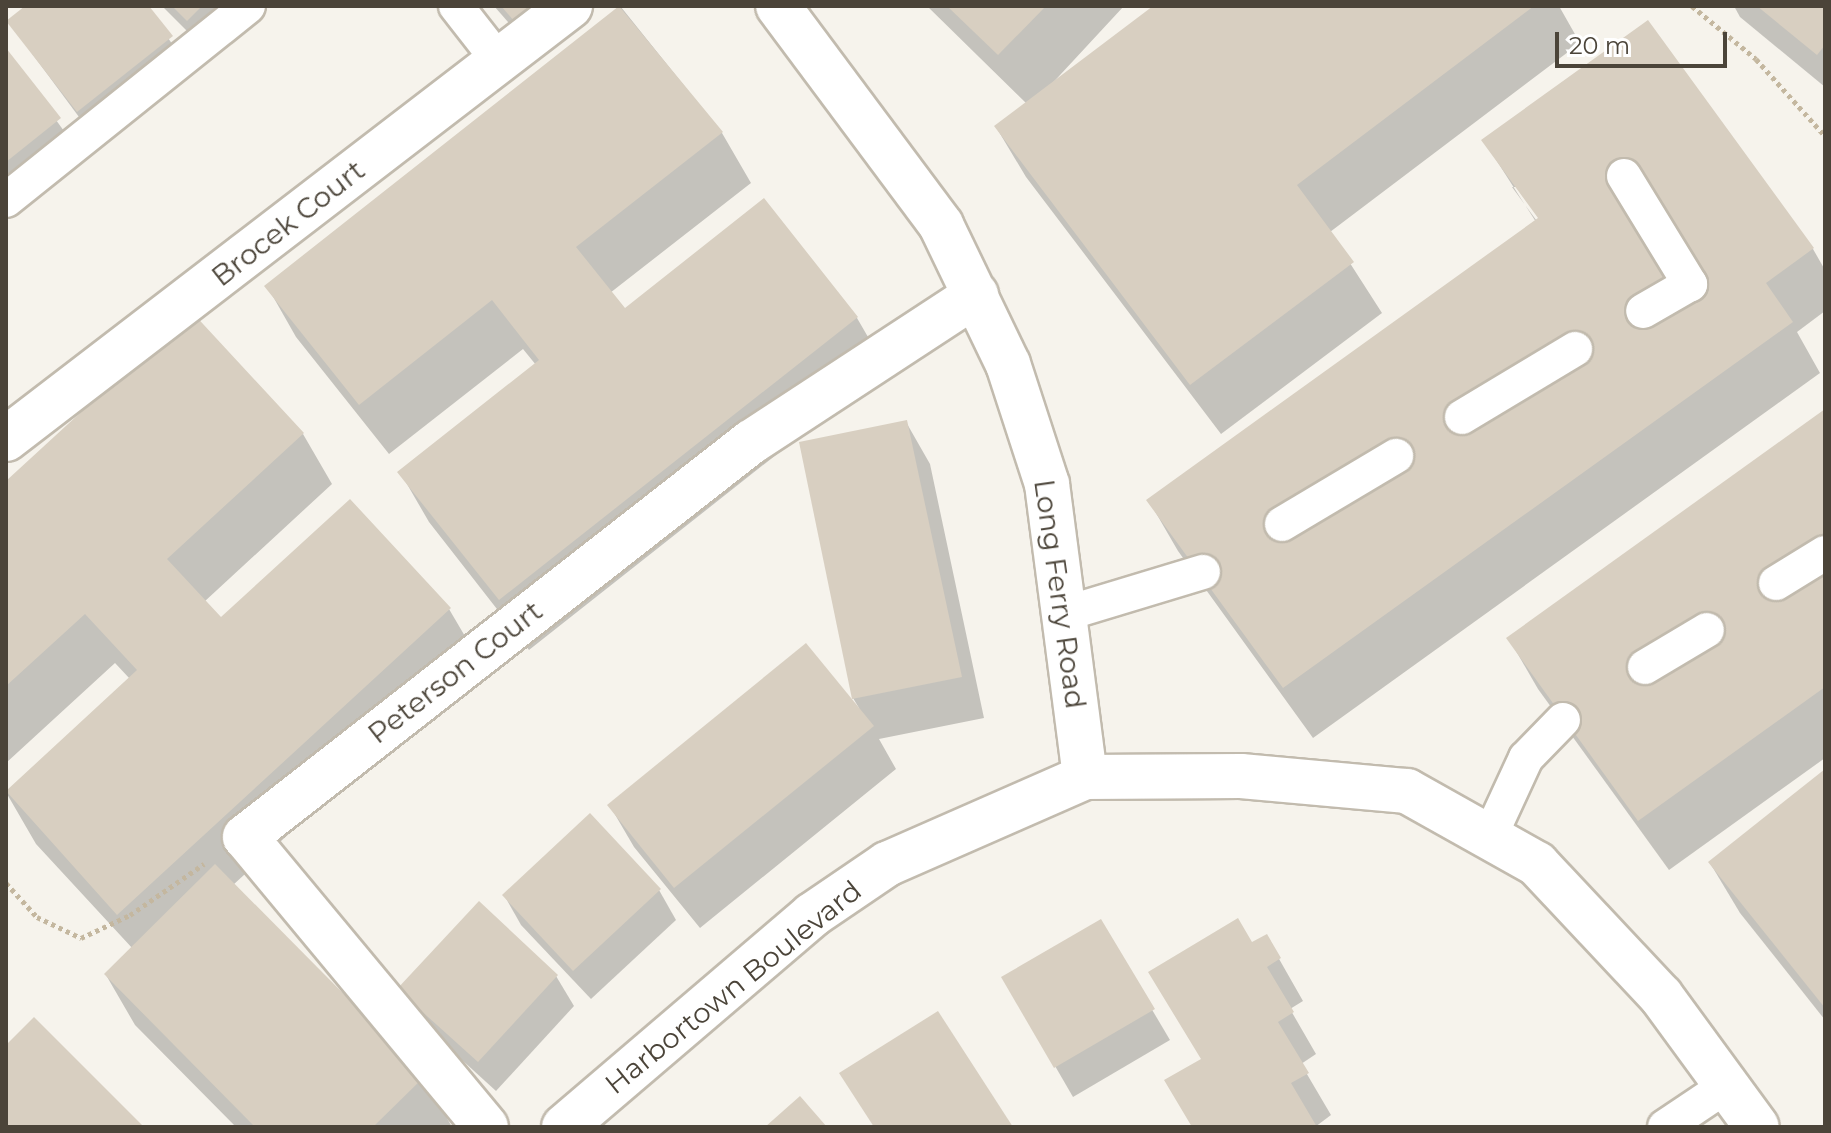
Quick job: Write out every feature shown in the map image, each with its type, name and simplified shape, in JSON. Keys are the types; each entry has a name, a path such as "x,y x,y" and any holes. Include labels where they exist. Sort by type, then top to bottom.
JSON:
{"street":[{"name":"Brocek Court","path":"6,439 570,6"},
{"name":"Long Ferry Road","path":"778,6 904,170 976,295 1008,364 1047,484 1067,613 1085,777"},
{"name":"Peterson Court","path":"245,837 751,442 976,295"},
{"name":"Harbortown Boulevard","path":"564,1127 812,915 887,864 1085,777 1241,776 1407,791 1537,864 1661,996 1757,1127"},
{"path":"245,837 486,1127"}],"lane":[{"path":"6,200 248,6"},
{"path":"456,6 499,61"},
{"path":"1624,176 1690,284 1643,311"},
{"path":"1462,417 1575,349"},
{"path":"1282,524 1396,456"},
{"path":"1776,583 1825,553"},
{"path":"1067,613 1203,572"},
{"path":"1645,667 1707,630"},
{"path":"1489,838 1526,758 1563,720"},
{"path":"1665,1127 1726,1086"}],"path":[{"path":"1692,6 1756,59 1825,136"},
{"path":"6,883 37,917 81,938 130,915 245,837"}],"building":[{"path":"25,6 149,6 173,36 77,112 6,21"},
{"path":"172,6 202,6 187,21"},
{"path":"501,6 547,6 521,29"},
{"path":"619,6 723,132 576,247 625,308 764,198 858,317 499,600 397,472 539,360 492,300 359,405 264,286"},
{"path":"947,6 1046,6 998,55"},
{"path":"1153,6 1534,6 1297,185 1354,262 1190,385 994,126"},
{"path":"1757,6 1825,6 1825,45 1817,55"},
{"path":"1648,20 1814,248 1766,283 1793,322 1283,688 1146,500 1538,218 1481,140"},
{"path":"6,48 61,118 6,162"},
{"path":"191,311 304,433 167,559 221,617 350,499 451,608 117,915 6,791 137,670 85,614 6,686 6,481"},
{"path":"1825,409 1825,687 1638,821 1506,638"},
{"path":"907,420 962,677 852,699 799,442"},
{"path":"806,643 874,726 674,888 607,805"},
{"path":"1825,769 1825,1008 1708,862"},
{"path":"590,813 661,889 573,971 502,895"},
{"path":"215,864 425,1076 373,1127 255,1127 104,974"},
{"path":"479,901 558,975 478,1062 397,989"},
{"path":"1238,918 1252,942 1267,934 1281,958 1267,967 1294,1012 1278,1022 1309,1073 1291,1083 1317,1127 1192,1127 1164,1080 1201,1059 1148,972"},
{"path":"1101,919 1155,1009 1054,1068 1001,977"},
{"path":"938,1011 1013,1127 874,1127 839,1073"},
{"path":"34,1017 142,1125 140,1127 6,1127 6,1045"},
{"path":"800,1096 827,1127 765,1127"}]}
